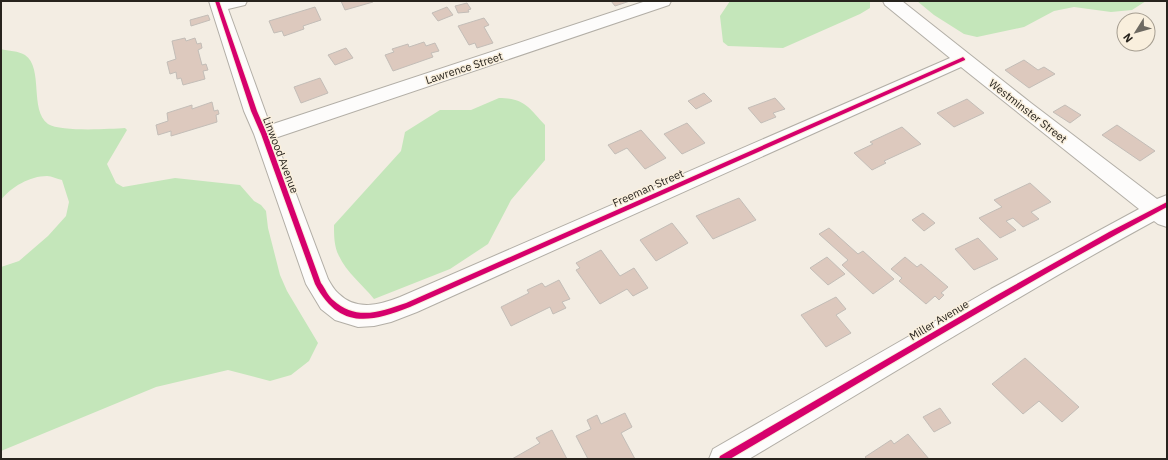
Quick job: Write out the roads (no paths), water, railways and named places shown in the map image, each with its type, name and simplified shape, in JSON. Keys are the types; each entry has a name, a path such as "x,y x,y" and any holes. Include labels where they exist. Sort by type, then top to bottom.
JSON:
{"street":[{"path":"218,4 239,1"},
{"name":"Lawrence Street","path":"264,134 663,1"},
{"name":"Westminster Street","path":"892,1 963,60 1163,211"},
{"name":"Linwood Avenue","path":"218,4 254,111 264,134 318,284 323,295 338,310"},
{"name":"Freeman Street","path":"338,310 348,314 360,316 373,316 386,313 449,287 963,60"},
{"name":"Miller Avenue","path":"723,459 996,298 1079,251 1163,211"}]}
